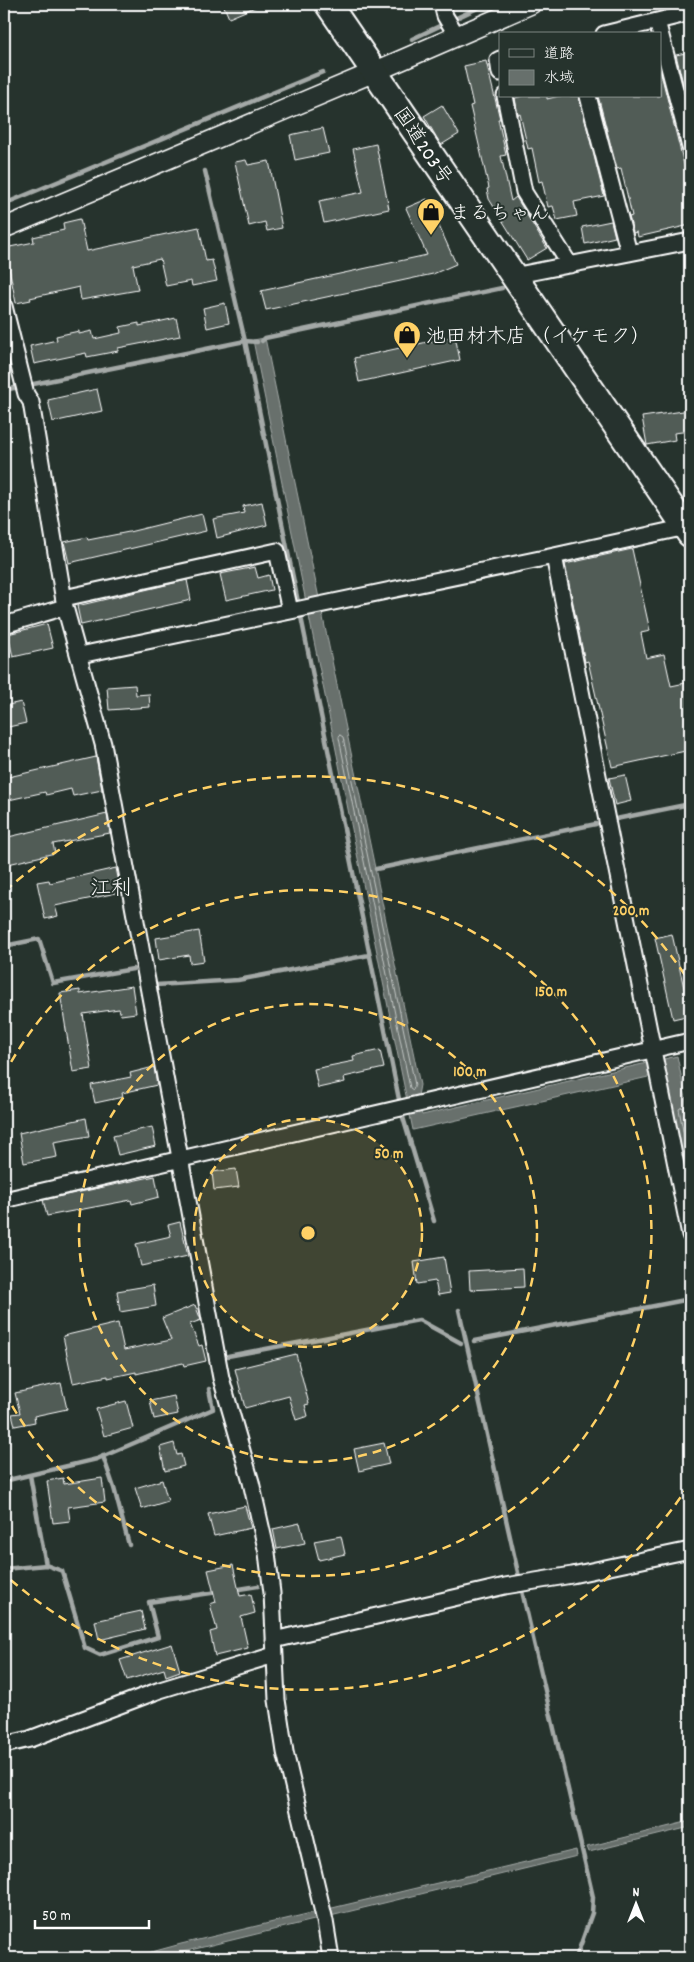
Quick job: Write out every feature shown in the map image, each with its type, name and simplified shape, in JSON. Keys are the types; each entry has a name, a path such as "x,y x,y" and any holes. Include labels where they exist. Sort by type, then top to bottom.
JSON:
{"highway":[{"name":"国道203号","path":"328,4 688,530"}],"street":[{"path":"4,228 531,4"},
{"path":"443,10 457,36"},
{"path":"612,32 690,12"},
{"path":"657,21 660,32"},
{"path":"662,40 690,147"},
{"path":"505,98 524,192 570,265"},
{"path":"589,98 629,253"},
{"path":"513,276 690,241"},
{"path":"4,306 26,394 31,402 64,602 80,654 103,744 221,1378 250,1482 267,1553 272,1593 277,1700 286,1752 324,1914 331,1958"},
{"path":"80,654 688,530"},
{"path":"4,625 64,602 277,551 290,611"},
{"path":"554,556 690,1235"},
{"path":"4,1200 690,1041"},
{"path":"4,1745 30,1739 274,1648 505,1586 572,1575 690,1550"}],"water":[{"path":"265,338 420,1085 417,1101 422,1115 677,1056 690,1118 690,1195 666,1073 413,1130 253,340"},
{"path":"690,1821 690,1827 589,1852 587,1847"},
{"path":"576,1850 577,1856 158,1958 130,1958 181,1944"}],"building":[{"path":"223,4 262,4 229,18"},
{"path":"690,52 690,111 676,55"},
{"path":"486,61 500,119 498,119 506,155 501,156 511,201 516,197 547,248 527,260 489,199 487,189 489,188 470,106 473,105 464,66"},
{"path":"662,78 690,188 690,225 638,237 637,232 633,233 629,217 632,216 621,168 617,169 599,98 662,98"},
{"path":"515,98 580,98 604,196 574,202 577,216 557,220 553,206 548,207 542,181 539,182 532,148 528,149 520,114 518,115"},
{"path":"442,105 459,134 441,145 424,116"},
{"path":"323,128 329,153 295,160 290,135"},
{"path":"376,144 389,209 324,223 319,201 363,192 353,149"},
{"path":"246,160 248,165 269,161 282,228 267,231 265,222 249,226 235,162"},
{"path":"427,199 456,264 433,274 266,310 261,291 427,255 406,208"},
{"path":"80,219 87,251 199,227 206,261 212,260 217,281 192,286 191,281 166,286 160,259 133,265 138,290 81,300 79,287 16,303 5,248 34,242 33,237 64,230 63,223"},
{"path":"611,221 615,237 585,244 582,227"},
{"path":"225,303 229,323 207,328 203,308"},
{"path":"176,318 180,336 118,348 118,351 87,357 86,353 34,364 30,346 57,340 56,336 79,331 79,334 92,331 94,339 121,333 120,327 139,323 139,326"},
{"name":"池田材木店 （イケモク）","path":"455,336 460,360 359,382 354,358"},
{"path":"97,389 102,411 53,422 48,400"},
{"path":"690,410 690,431 674,433 675,440 647,445 642,417"},
{"path":"262,502 267,525 217,538 213,519 244,513 243,506"},
{"path":"202,514 206,531 69,563 64,542 87,537 88,540 129,532"},
{"path":"632,549 650,631 641,633 646,658 664,654 671,686 690,682 690,750 612,767 588,661 585,662 565,564"},
{"path":"255,567 258,578 269,575 272,590 226,600 220,574"},
{"path":"187,580 191,600 81,625 77,606"},
{"path":"47,624 53,648 13,657 8,634"},
{"path":"135,685 136,695 149,694 150,707 109,710 107,687"},
{"path":"21,702 26,723 4,728 4,706"},
{"path":"96,757 102,790 73,796 71,789 46,795 45,792 4,801 4,778"},
{"path":"625,775 631,801 615,805 609,778"},
{"path":"107,814 110,833 53,844 55,853 4,865 4,838"},
{"path":"116,868 121,892 55,906 58,916 45,919 37,882 49,880 50,883"},
{"path":"199,931 204,961 190,963 189,955 159,960 156,938"},
{"path":"672,934 690,1015 673,1019 655,938"},
{"path":"132,986 136,1013 121,1015 119,1009 83,1014 92,1069 73,1072 60,993 80,990 80,994"},
{"path":"380,1050 384,1068 344,1077 345,1082 318,1088 314,1069 354,1061 353,1056"},
{"path":"154,1067 157,1085 122,1093 123,1097 95,1103 91,1085 131,1077 130,1073"},
{"path":"86,1118 89,1136 54,1142 57,1157 24,1163 19,1133"},
{"path":"152,1127 156,1146 118,1155 113,1136"},
{"path":"236,1169 239,1187 214,1190 212,1172"},
{"path":"155,1176 159,1197 132,1204 131,1200 47,1216 43,1200"},
{"path":"180,1222 188,1256 141,1266 136,1244 171,1236 168,1225"},
{"path":"444,1257 450,1293 438,1295 435,1281 417,1284 414,1262"},
{"path":"523,1268 524,1287 470,1290 469,1271"},
{"path":"153,1285 156,1306 120,1312 117,1291"},
{"path":"195,1305 201,1320 190,1324 199,1346 202,1345 206,1361 184,1366 183,1363 136,1374 136,1372 73,1383 63,1336 118,1323 124,1350 171,1340 162,1318"},
{"path":"296,1354 309,1404 305,1405 308,1416 296,1420 289,1396 245,1408 235,1369"},
{"path":"61,1383 67,1409 34,1416 35,1422 15,1426 12,1414 20,1413 15,1393"},
{"path":"174,1396 178,1414 154,1419 150,1401"},
{"path":"126,1401 133,1428 104,1436 96,1409"},
{"path":"174,1443 177,1455 181,1454 184,1466 165,1471 160,1447"},
{"path":"384,1443 389,1464 359,1471 354,1449"},
{"path":"63,1478 64,1484 102,1478 105,1502 68,1507 70,1521 53,1523 47,1481"},
{"path":"162,1480 168,1501 142,1509 135,1488"},
{"path":"245,1506 251,1528 214,1536 208,1514"},
{"path":"300,1523 305,1543 277,1549 273,1529"},
{"path":"341,1536 345,1554 319,1560 314,1541"},
{"path":"233,1565 240,1596 251,1594 255,1613 241,1617 248,1648 215,1656 210,1632 217,1630 210,1604 216,1602 208,1570"},
{"path":"141,1611 145,1629 99,1640 95,1621"},
{"path":"172,1644 180,1671 166,1676 164,1669 127,1680 120,1660"}],"waterway":[{"path":"412,39 486,4"},
{"path":"4,204 323,72"},
{"path":"205,171 245,341 402,1114 434,1221"},
{"path":"262,341 265,338 502,288"},
{"path":"4,390 245,341 257,342"},
{"path":"616,819 690,804"},
{"path":"376,869 596,824"},
{"path":"4,946 39,939 53,983 133,969"},
{"path":"156,985 238,980 369,955"},
{"path":"474,1341 690,1299"},
{"path":"459,1310 519,1577"},
{"path":"228,1356 419,1320 461,1343"},
{"path":"4,1481 97,1459 213,1409 209,1389"},
{"path":"103,1456 114,1488 129,1545"},
{"path":"30,1475 46,1565"},
{"path":"4,1569 46,1565 62,1571 85,1648 100,1655 158,1637 149,1602 218,1592"},
{"path":"233,1590 258,1586"},
{"path":"522,1591 593,1897 592,1913 576,1958"}],"place":[{"name":"まるちゃん","path":"431,236"},
{"name":"池田材木店 （イケモク）","path":"407,359"}],"district":[{"name":"江利","path":"111,887"}]}
